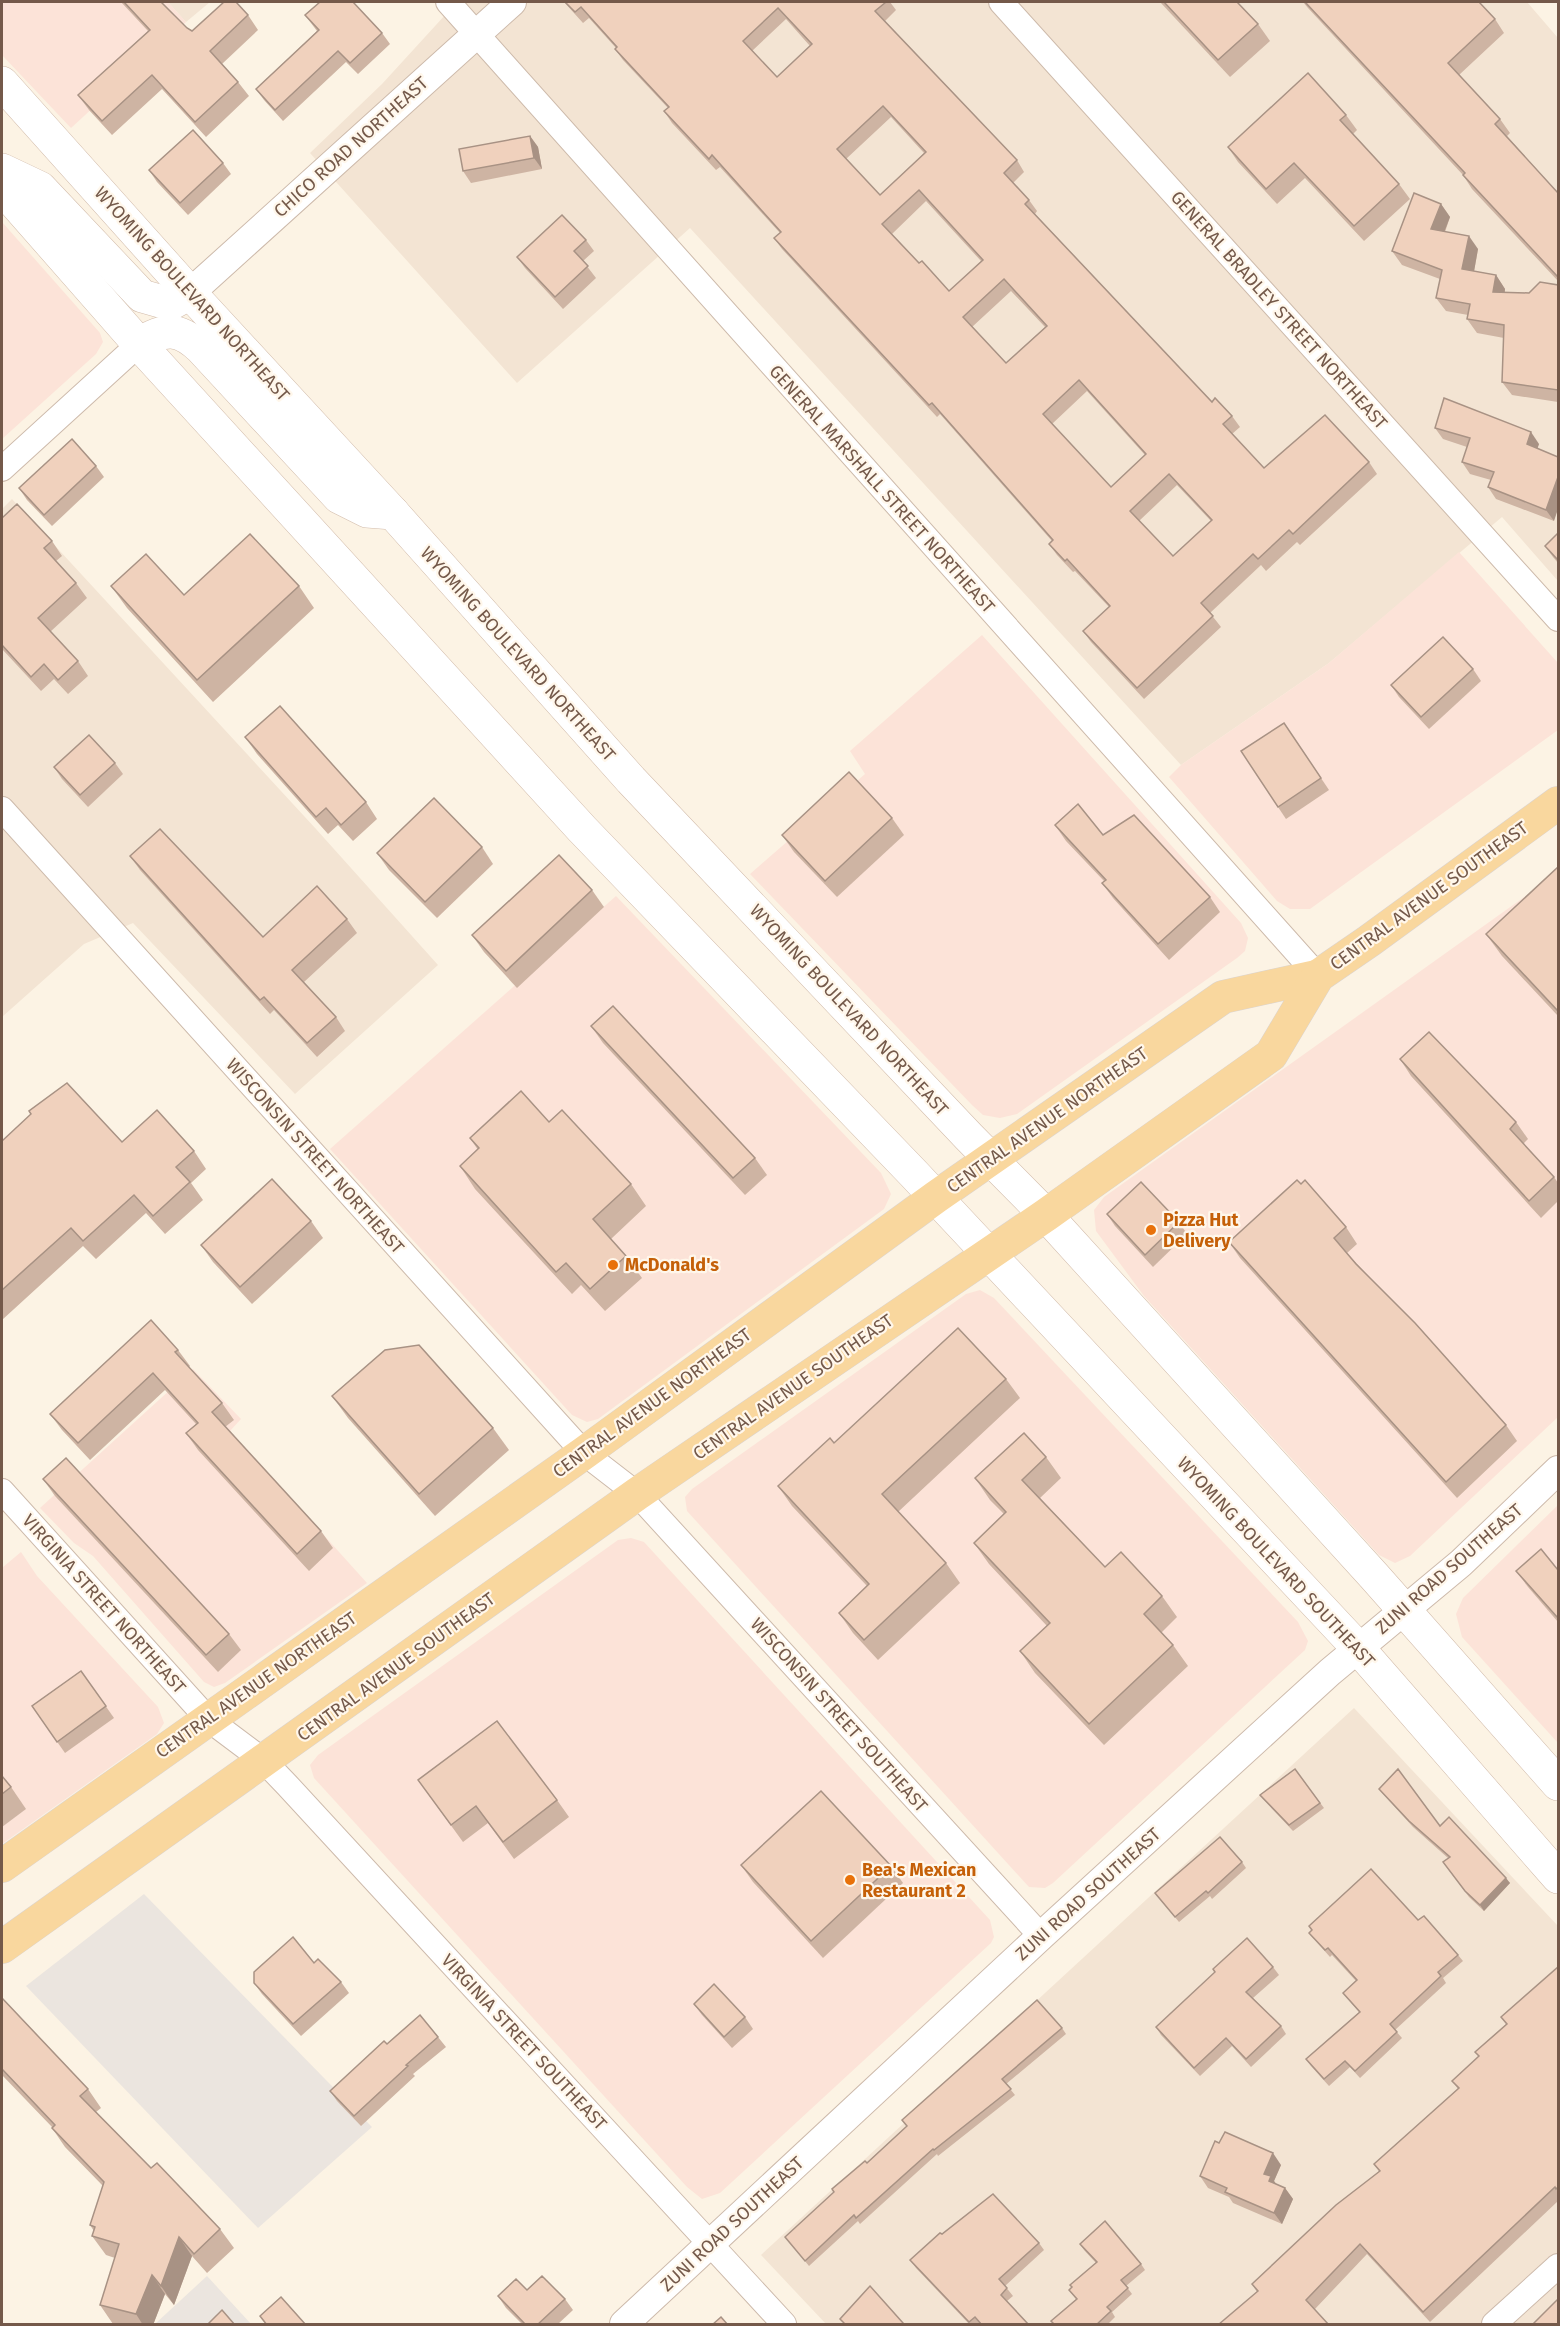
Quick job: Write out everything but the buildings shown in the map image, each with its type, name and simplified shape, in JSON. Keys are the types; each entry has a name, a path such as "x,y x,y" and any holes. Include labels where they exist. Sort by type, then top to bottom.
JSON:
{"main road":[{"name":"WYOMING BOULEVARD NORTHEAST","path":"2,83 190,293 393,513 631,780 991,1161 1046,1215"},
{"path":"2,170 40,188 142,296 170,304 190,293"},
{"path":"2,188 139,344 582,829 936,1197 987,1254"},
{"path":"139,344 153,336 168,332 177,332 187,337 201,348 339,497 367,512 393,513"},
{"name":"CENTRAL AVENUE SOUTHEAST","path":"2,1947 637,1494 1046,1215 1271,1055 1318,976 1558,803"},
{"name":"CENTRAL AVENUE NORTHEAST","path":"2,1866 584,1453 936,1197 991,1161 1223,997 1318,976"},
{"path":"1046,1215 1404,1609 1558,1784"},
{"name":"WYOMING BOULEVARD SOUTHEAST","path":"987,1254 1358,1648 1558,1877"}],"street":[{"name":"GENERAL MARSHALL STREET NORTHEAST","path":"448,2 1318,976"},
{"name":"CHICO ROAD NORTHEAST","path":"190,293 512,2"},
{"name":"GENERAL BRADLEY STREET NORTHEAST","path":"1000,2 1558,619"},
{"path":"2,469 139,344"},
{"name":"WISCONSIN STREET NORTHEAST","path":"2,809 584,1453 637,1494"},
{"name":"ZUNI ROAD SOUTHEAST","path":"624,2325 1041,1936 1358,1648 1461,1563 1558,1470"},
{"name":"VIRGINIA STREET NORTHEAST","path":"2,1491 208,1719 264,1761"},
{"name":"WISCONSIN STREET SOUTHEAST","path":"637,1494 1041,1936"},
{"name":"VIRGINIA STREET SOUTHEAST","path":"264,1761 784,2325"},
{"path":"1494,2325 1558,2266"}],"shaded area":[{"path":"2,2 168,2 186,22 71,128 2,55"},
{"path":"168,2 210,2 186,22"},
{"path":"457,2 1527,2 1558,38 1558,581 1502,517 1329,663 1181,765 690,228 517,383 310,153 382,84"},
{"path":"2,222 100,333 103,342 96,354 2,439"},
{"path":"12,499 438,965 295,1094 133,923 84,944 2,1017 2,509"},
{"path":"1459,552 1558,663 1558,730 1310,909 1290,909 1277,901 1169,777 1181,765 1329,663"},
{"path":"982,635 1241,923 1248,938 1245,951 1237,958 1017,1114 1000,1118 983,1115 972,1105 750,874 865,774 850,751"},
{"path":"1558,873 1558,1417 1410,1556 1395,1563 1379,1555 1144,1296 1096,1231 1094,1210 1104,1197"},
{"path":"616,896 881,1173 891,1194 884,1209 598,1419 587,1422 572,1415 330,1149"},
{"path":"980,1290 994,1298 1298,1622 1308,1641 1305,1650 1045,1888 1029,1887 687,1511 685,1497 692,1489 966,1294"},
{"path":"193,1369 241,1419 230,1431 367,1583 225,1683 214,1687 204,1682 93,1556 74,1543 40,1508"},
{"path":"1558,1505 1558,1743 1462,1637 1456,1614 1463,1598"},
{"path":"631,1538 644,1542 990,1920 994,1937 991,1943 720,2193 702,2199 687,2187 314,1778 310,1765 318,1755 618,1540"},
{"path":"21,1552 37,1576 158,1707 164,1723 157,1734 2,1844 2,1568"},
{"path":"1354,1708 1558,1926 1558,2324 826,2324 761,2255"},
{"path":"144,1894 372,2127 258,2228 26,1986"},
{"path":"207,2276 251,2324 155,2324"}],"place":[{"name":"Pizza Hut Delivery","path":"1151,1230"},
{"name":"McDonald's","path":"613,1265"},
{"name":"Bea's Mexican Restaurant 2","path":"850,1880"}]}
